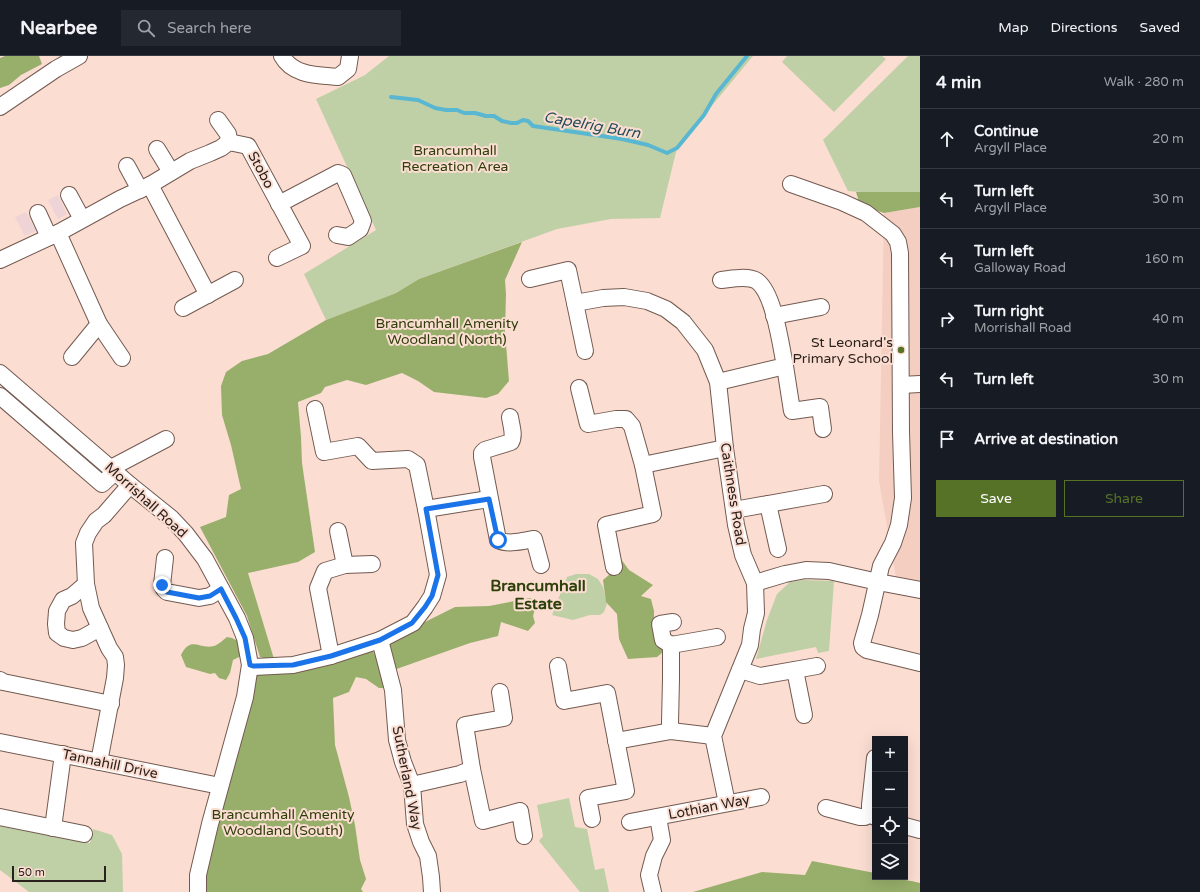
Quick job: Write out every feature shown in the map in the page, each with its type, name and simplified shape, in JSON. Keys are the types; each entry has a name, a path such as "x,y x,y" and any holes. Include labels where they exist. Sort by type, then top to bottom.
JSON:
{"street":[{"path":"0,107 56,69 79,56"},
{"path":"282,56 286,63 298,72 338,77 348,68 350,56"},
{"path":"0,260 54,235 145,187 190,161 221,148 229,142 228,134 218,120"},
{"name":"Stobo","path":"229,142 248,146 302,246 277,258"},
{"path":"157,149 171,172"},
{"path":"127,166 145,187 208,295"},
{"path":"279,204 338,173 343,175 363,221 360,229 348,237 337,236"},
{"path":"791,184 842,202 866,213 893,234 898,242 900,254 903,498 899,525 893,543 881,566 862,643 863,647 867,650 920,663"},
{"path":"69,195 82,219"},
{"path":"38,213 54,235 99,324 122,358"},
{"path":"530,279 568,270 585,352"},
{"path":"721,280 746,278 757,281 765,290 771,303 774,316 785,366 792,411 820,407 823,429"},
{"path":"184,308 235,280"},
{"name":"Caithness Road","path":"574,303 603,298 624,297 647,301 666,309 683,322 705,350 718,382 725,448 734,510 743,555 755,583 756,613 750,645 713,736"},
{"path":"774,316 821,307"},
{"path":"72,357 99,324"},
{"path":"718,382 785,366"},
{"name":"Morrishall Road","path":"0,373 130,485 171,518 186,534 205,559 245,638 250,665 245,697 220,786 198,875 198,892"},
{"path":"901,385 920,384"},
{"path":"579,388 588,424 616,418 626,419 632,426 643,465 653,514 606,525 614,567"},
{"path":"0,396 102,484 113,470 166,440"},
{"path":"250,665 293,665 331,656 380,640 412,623 432,596 438,575 417,465 408,459 372,461 358,446 324,452 315,409"},
{"path":"510,417 513,440 511,442 492,447 482,453 489,499 498,540 511,543 534,538 541,565"},
{"path":"643,465 725,448"},
{"path":"99,762 116,666 115,657 91,608 86,584 84,543 96,520 104,515 130,485"},
{"path":"734,510 824,494"},
{"path":"426,509 489,499"},
{"path":"768,504 778,549"},
{"path":"338,531 345,565"},
{"path":"165,558 162,585 167,592 199,598 210,596 221,589"},
{"path":"331,656 318,588 325,571 345,565 372,564"},
{"path":"755,583 785,574 806,570 829,571 920,590"},
{"path":"86,584 72,596 63,600 57,611 57,633 64,638 73,640 82,638 100,628"},
{"path":"673,622 660,624 663,640 671,645 718,637"},
{"name":"Sutherland Way","path":"380,640 393,690 397,740 412,786 415,824 421,842 428,856 432,892"},
{"path":"671,645 671,731"},
{"path":"558,666 564,701 607,693 626,791 588,798 592,819"},
{"path":"740,670 760,676 817,666"},
{"path":"795,670 804,715"},
{"path":"0,680 3,682 110,704"},
{"path":"500,692 504,718 465,725 472,769 484,821 520,812 524,836"},
{"path":"616,741 671,731 713,736 727,804"},
{"name":"Tannahill Drive","path":"0,742 220,786"},
{"path":"53,828 63,754"},
{"path":"412,786 460,774 472,769"},
{"path":"872,812 870,805 873,772"},
{"name":"Lothian Way","path":"630,822 761,797"},
{"path":"826,808 860,817 872,816"},
{"path":"0,817 84,834"},
{"name":"Lothian Way","path":"653,892 649,875 654,856 662,840 658,817"},
{"path":"908,827 920,830"}],"shaded area":[{"path":"58,195 67,214 58,219 48,200"},
{"name":"St Leonard's Primary School","path":"920,207 920,581 896,577 879,481 884,213"},
{"path":"26,212 36,231 25,236 15,217"}],"green space":[{"path":"5,56 39,56 42,64 21,75 9,85 0,88 0,58"},
{"name":"Brancumhall Recreation Area","path":"389,56 753,56 677,148 660,218 611,219 557,229 419,279 396,293 326,320 304,274 376,230 316,99 365,75"},
{"path":"787,56 882,56 886,59 834,112 782,62"},
{"path":"908,56 920,56 920,197 848,191 823,140"},
{"path":"856,192 920,192 920,207 884,213 860,205"},
{"name":"Brancumhall Amenity Woodland (North)","path":"522,242 505,280 505,332 509,381 498,394 486,398 434,392 418,381 402,373 366,385 347,380 325,387 321,393 298,402 302,463 315,552 298,562 248,573 274,659 260,657 247,616 200,527 226,517 229,495 241,489 231,445 222,415 221,386 226,372 242,361 268,354 326,320 396,293 419,279"},
{"path":"615,551 629,570 653,585 641,596 651,599 654,611 654,626 663,635 663,652 657,657 628,659 619,639 617,614 606,602 603,580 610,574"},
{"path":"576,574 589,574 598,579 603,587 607,604 604,612 600,615 590,615 573,620 552,615 567,577"},
{"path":"804,580 834,581 829,651 818,653 816,647 756,659 767,620 777,594 790,582"},
{"path":"530,598 537,602 533,616 535,623 528,631 501,622 498,636 470,643 388,672 390,643 411,629 455,607 489,606"},
{"path":"227,637 238,641 241,656 233,660 230,673 226,680 219,678 215,673 210,674 186,667 181,655 188,646 196,644 209,647 214,646 219,644"},
{"name":"Brancumhall Amenity Woodland (South)","path":"369,643 391,688 379,688 366,679 356,677 349,692 333,698 335,745 349,797 360,860 366,879 361,889 363,892 198,892 250,665"},
{"path":"569,798 575,827 587,829 595,870 604,868 609,892 580,892 539,841 543,836 537,805"},
{"path":"0,822 90,843 93,829 112,835 122,854 123,892 29,892 0,870"},
{"path":"812,861 872,872 872,880 907,880 920,883 920,892 693,892 762,872 805,875"}],"waterway":[{"name":"Capelrig Burn","path":"391,97 418,100 435,108 494,116 502,121 511,123 517,123 523,120 528,121 533,126 622,139 648,145 667,153 677,148 704,115 716,94 747,56"}],"place":[{"name":"St Leonard's Primary School","path":"901,350"}],"district":[{"name":"Brancumhall Estate","path":"538,595"}],"route":[{"path":"162,585 167,592 199,598 210,596 221,589 245,638 250,665 293,665 331,656 380,640 412,623 432,596 438,575 426,509 489,499 498,540"}]}
